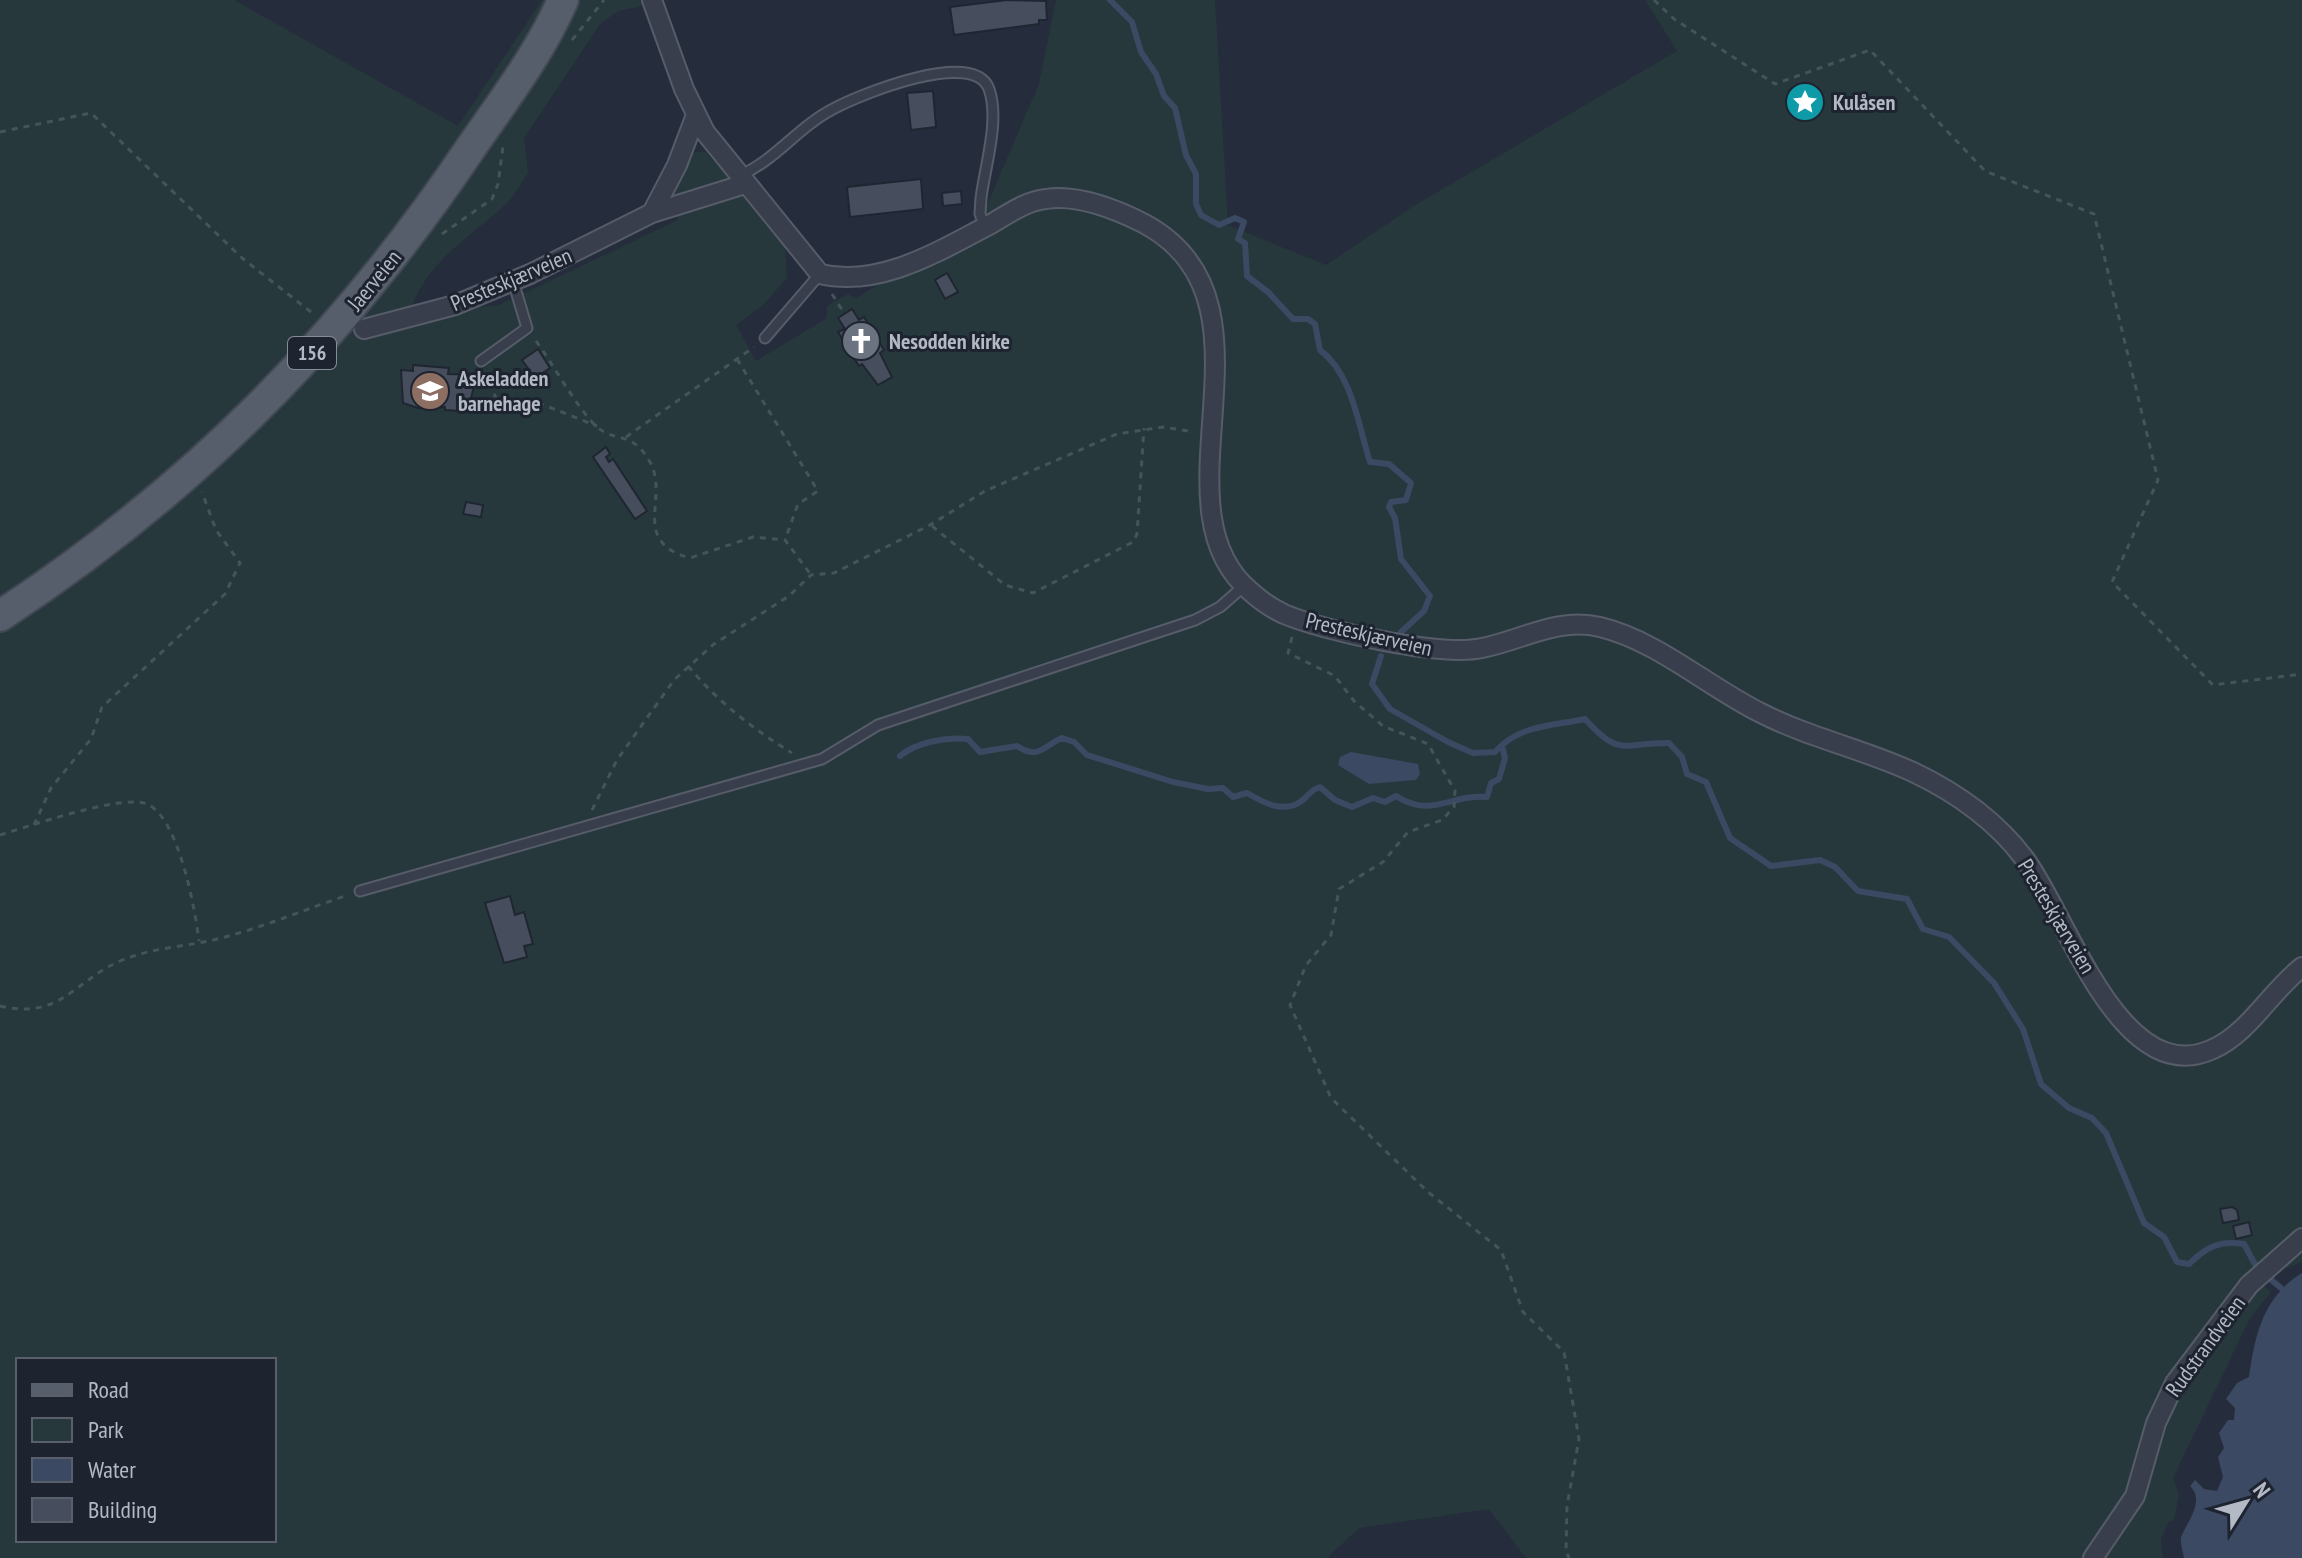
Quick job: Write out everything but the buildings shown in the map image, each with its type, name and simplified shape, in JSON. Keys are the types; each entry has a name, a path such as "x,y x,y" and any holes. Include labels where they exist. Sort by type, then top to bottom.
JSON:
{"main road":[{"name":"Jaerveien","path":"0,616 99,547 159,500 254,414 333,330 425,215 558,12 574,0"}],"street":[{"path":"652,0 696,115 742,180 820,274"},
{"path":"652,213 677,165 696,115"},
{"name":"Presteskjærveien","path":"364,329 455,305 513,281 652,213 742,180"},
{"name":"Presteskjærveien","path":"820,274 840,278 883,272 943,251 1027,204 1049,198 1108,207 1149,226 1171,244 1189,265 1208,302 1216,378 1212,529 1217,548 1244,586 1269,606 1297,618 1420,649 1449,651 1487,647 1568,624 1602,628 1644,644 1787,725 1918,774 1964,801 2010,841 2037,876 2075,950 2130,1031 2147,1047 2163,1053 2200,1054 2217,1048 2241,1030 2272,993 2302,967"},
{"name":"Rudstrandveien","path":"2093,1558 2135,1496 2156,1423 2175,1383 2249,1285 2302,1238"}],"lane":[{"path":"742,180 775,156 810,123 853,100 926,77 954,71 974,72 985,81 991,97 981,198 981,219 985,227"},
{"path":"765,338 820,274"},
{"path":"481,361 527,328 513,281"},
{"path":"360,891 585,824 822,759 878,725 1195,620 1220,607 1244,586"}],"path":[{"path":"1654,0 1674,19 1775,84 1870,50 1985,171 2094,214 2158,480 2112,582 2213,685 2302,674"},
{"path":"0,132 91,113 242,258 333,330"},
{"path":"527,328 597,426"},
{"path":"626,437 765,338"},
{"path":"737,359 818,491 798,504 785,540"},
{"path":"481,361 489,390 497,400 539,403 634,441 656,476 658,486 652,526 662,542 683,556 705,555 753,537 785,540 798,553 811,575"},
{"path":"585,824 617,760 660,698 688,666 714,644 789,596 811,575 834,573 930,525 985,491 1117,434 1163,427 1213,435"},
{"path":"930,525 1005,585 1033,593 1062,581 1133,542 1137,534 1144,428"},
{"path":"34,825 51,788 91,739 102,707 225,594 240,563 216,530 202,492"},
{"path":"1297,618 1288,653 1335,676 1354,701 1383,726 1428,744 1455,791 1454,807 1442,820 1408,832 1383,862 1339,889 1331,935 1306,965 1290,1005 1331,1098 1428,1192 1501,1250 1523,1312 1564,1352 1579,1439 1567,1506 1566,1551 1569,1558"},
{"path":"688,666 708,689 753,729 807,763"},
{"path":"0,835 129,802 142,803 159,811 173,836 199,941"},
{"path":"0,1006 24,1010 44,1007 61,1001 120,961 219,939 360,891"}],"green space":[{"path":"0,0 234,0 458,126 542,0 649,0 639,7 618,11 600,24 524,138 528,173 515,193 439,263 428,276 411,308 497,306 678,220 672,194 694,152 705,152 763,212 785,243 787,278 764,304 736,325 756,361 827,318 827,306 848,294 856,299 984,212 1039,84 1056,0 1215,0 1228,225 1326,265 1412,207 1677,51 1645,0 2302,0 2302,1262 2272,1274 2264,1286 2271,1292 2250,1318 2173,1478 2179,1495 2174,1520 2169,1522 2161,1538 2163,1558 1526,1558 1489,1509 1359,1528 1327,1558 0,1558"}],"water":[{"path":"1351,752 1418,764 1420,774 1416,780 1369,784 1338,765 1340,757"},
{"path":"2302,1273 2302,1558 2184,1558 2181,1538 2193,1514 2196,1499 2190,1486 2195,1480 2204,1489 2217,1491 2223,1477 2218,1457 2224,1448 2219,1433 2228,1420 2234,1420 2235,1408 2226,1399 2237,1383 2249,1377 2258,1332 2270,1305 2278,1293"}],"waterway":[{"path":"1110,0 1132,22 1141,52 1156,74 1164,96 1175,108 1186,155 1196,174 1196,204 1201,215 1219,225 1235,218 1244,222 1238,239 1245,243 1247,276 1268,292 1293,319 1308,319 1315,324 1320,350 1331,360 1347,387 1370,462 1389,464 1411,483 1406,500 1391,502 1389,507 1395,518 1401,559 1430,596 1424,611 1401,632"},
{"path":"1381,656 1372,684 1390,709 1448,742 1473,753 1495,752 1514,736 1548,725 1585,719 1615,744 1669,743 1682,757 1687,774 1706,782 1730,838 1771,866 1820,860 1835,867 1858,891 1907,899 1923,929 1949,937 1994,983 2023,1029 2041,1084 2069,1108 2092,1118 2106,1133 2144,1223 2164,1237 2177,1262 2189,1264 2214,1246 2235,1243 2244,1244 2256,1266"},
{"path":"900,756 915,747 941,740 968,739 980,752 1017,746 1036,752 1062,738 1074,742 1087,755 1173,782 1208,789 1223,788 1233,797 1247,793 1279,807 1293,805 1320,787 1335,800 1352,807 1373,798 1385,802 1396,796 1409,803 1431,806 1487,797 1491,783 1499,779 1505,758 1502,745"},
{"path":"2269,1278 2281,1288"}],"place":[{"name":"Kulåsen","path":"1805,102"},
{"name":"Nesodden kirke","path":"861,341"},
{"name":"Askeladden barnehage","path":"430,391"}]}
